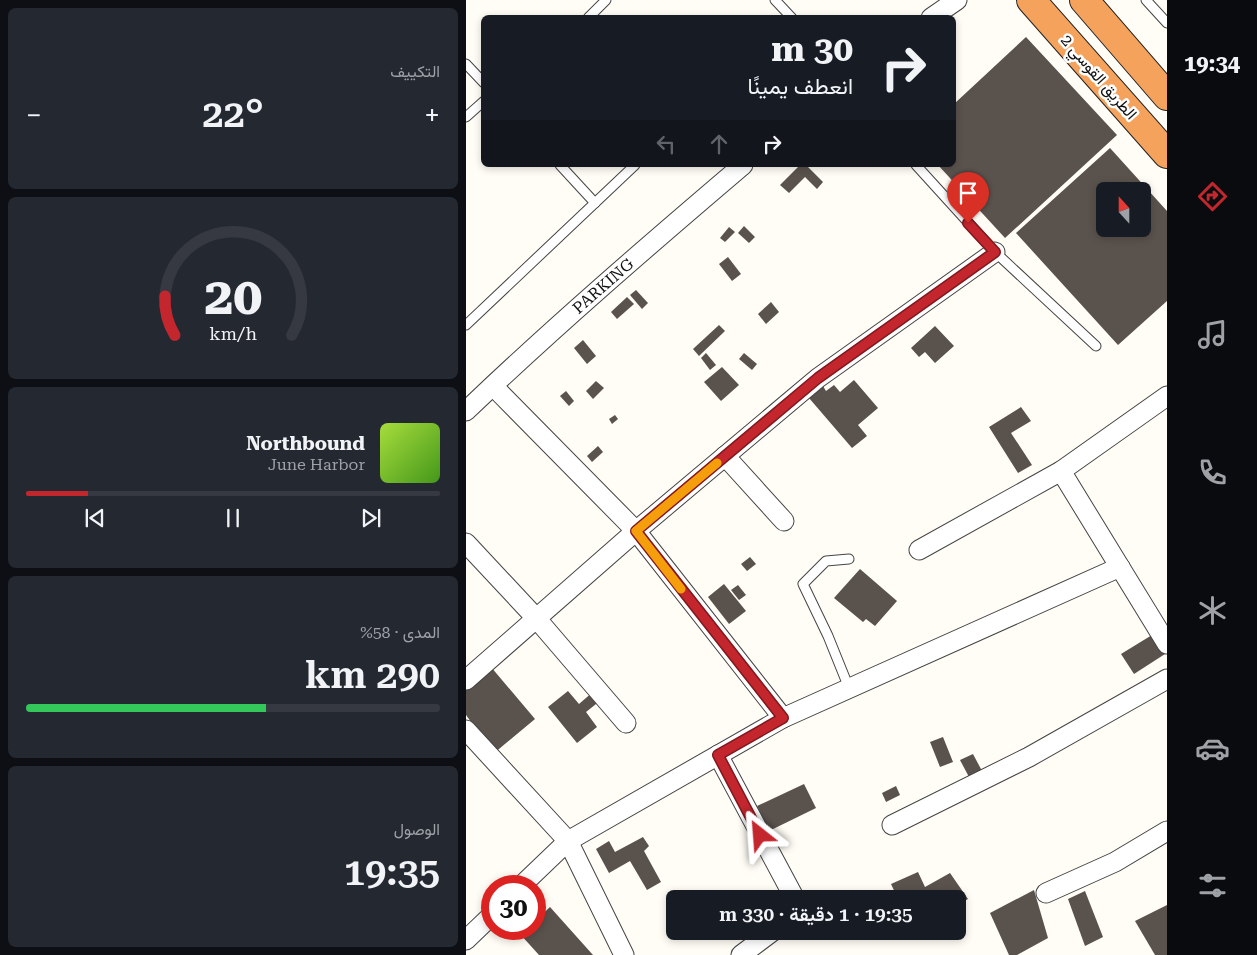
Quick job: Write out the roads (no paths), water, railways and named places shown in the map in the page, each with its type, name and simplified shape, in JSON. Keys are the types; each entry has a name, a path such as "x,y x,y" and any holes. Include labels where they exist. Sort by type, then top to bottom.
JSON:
{"highway":[{"name":"الطريق القوسي 2","path":"1031,0 1167,154"},
{"path":"1084,0 1167,96"}],"street":[{"path":"935,15 957,0"},
{"name":"PARKING","path":"466,411 619,271 741,167"},
{"path":"466,680 636,531 818,378 995,252"},
{"path":"493,386 636,531 783,718"},
{"path":"919,550 1061,471 1167,396"},
{"path":"725,456 784,521"},
{"path":"1061,471 1167,644"},
{"path":"466,543 536,618 626,723"},
{"path":"532,875 568,841 783,718 1120,567"},
{"path":"892,825 1029,757 1167,679"},
{"path":"466,730 568,841 624,955"},
{"path":"718,755 790,890"},
{"path":"1046,893 1115,862 1167,831"},
{"path":"466,940 481,925"},
{"path":"741,955 761,940"}],"lane":[{"path":"591,15 606,0"},
{"path":"775,0 790,15"},
{"path":"1146,0 1167,23"},
{"path":"466,64 481,79"},
{"path":"466,117 481,104"},
{"path":"562,167 595,203"},
{"path":"466,325 633,167"},
{"path":"918,167 995,252 1096,346"},
{"path":"849,688 828,636 803,584 826,561 850,559"}]}
